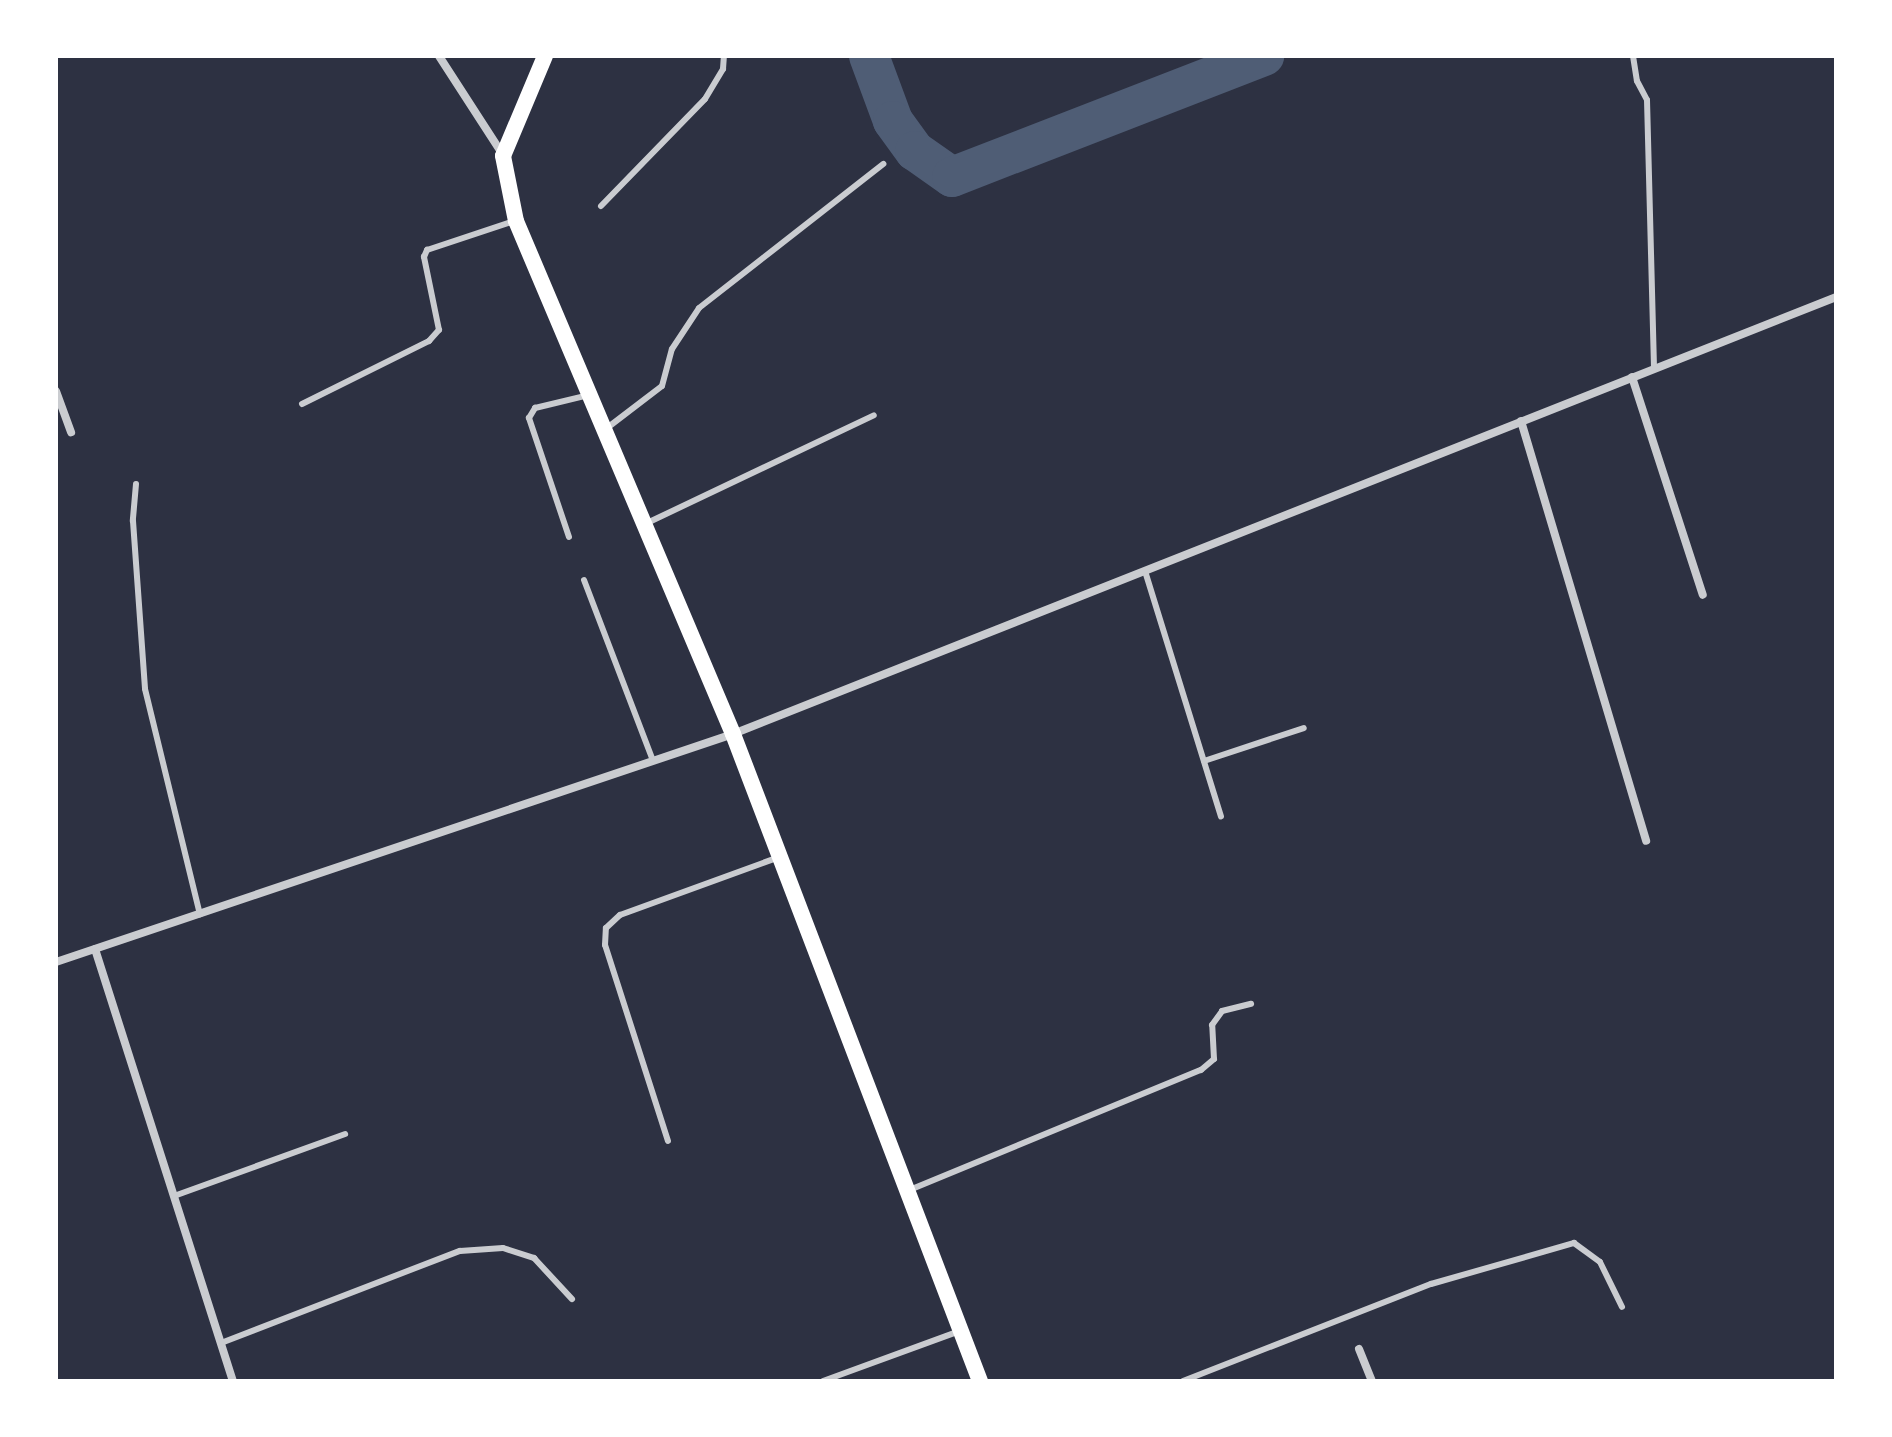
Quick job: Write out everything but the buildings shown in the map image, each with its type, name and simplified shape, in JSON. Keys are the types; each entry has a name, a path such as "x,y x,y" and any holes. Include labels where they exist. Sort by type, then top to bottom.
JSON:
{"main road":[{"path":"545,56 503,156 516,221 733,734 980,1381"}],"street":[{"path":"439,56 503,156"},
{"path":"56,962 733,734 1836,297"},
{"path":"1632,377 1703,595"},
{"path":"56,391 71,432"},
{"path":"1521,421 1646,841"},
{"path":"95,949 233,1381"},
{"path":"1359,1349 1372,1381"}],"lane":[{"path":"601,206 705,99 723,69 724,56"},
{"path":"1633,56 1637,81 1647,100 1654,369"},
{"path":"604,430 662,386 672,349 699,308 883,164"},
{"path":"302,404 429,341 439,330 424,257 427,250 516,221"},
{"path":"569,537 529,418 535,408 589,395"},
{"path":"644,525 874,415"},
{"path":"136,484 133,521 145,689 200,914"},
{"path":"1145,571 1221,816"},
{"path":"584,580 653,761"},
{"path":"1204,761 1304,728"},
{"path":"668,1141 605,945 606,928 620,915 781,857"},
{"path":"907,1191 1201,1070 1214,1059 1212,1025 1222,1011 1251,1004"},
{"path":"174,1196 345,1134"},
{"path":"1183,1381 1431,1284 1574,1243 1600,1262 1622,1307"},
{"path":"221,1343 460,1251 503,1248 534,1258 572,1299"},
{"path":"823,1381 960,1331"}],"waterway":[{"path":"869,56 893,121 915,151 952,177 1264,56"}]}
